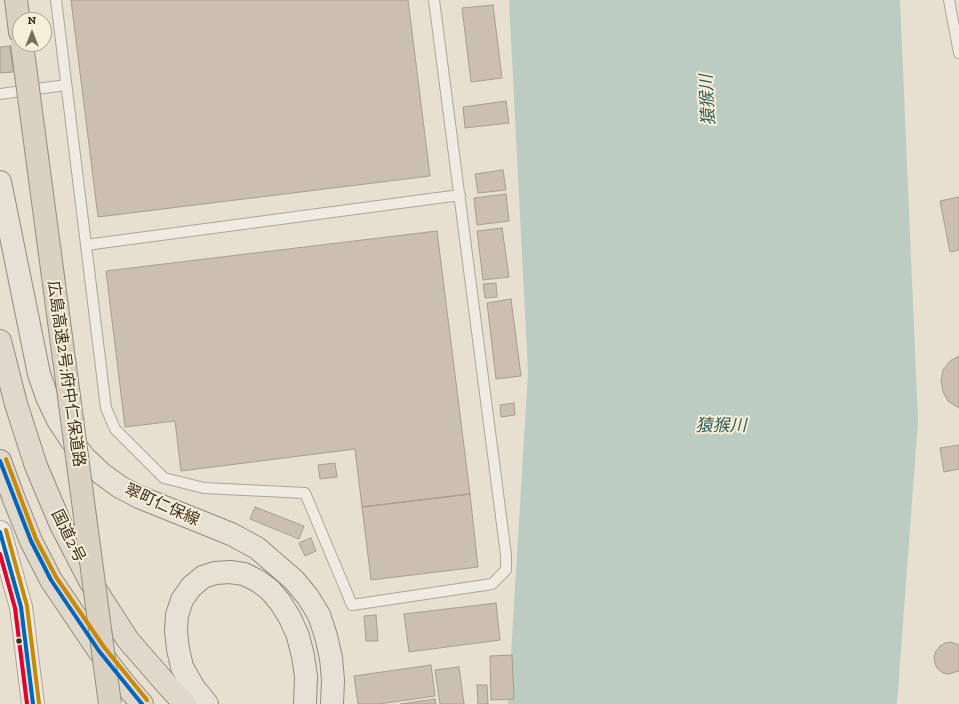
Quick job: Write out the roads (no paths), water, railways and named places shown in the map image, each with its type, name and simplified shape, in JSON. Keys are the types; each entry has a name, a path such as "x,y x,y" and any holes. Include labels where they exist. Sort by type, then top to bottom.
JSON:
{"highway":[{"path":"16,0 18,12"},
{"name":"広島高速2号;府中仁保道路","path":"23,52 88,528 110,704"},
{"name":"国道2号","path":"0,341 16,404 36,466 61,525 90,580 128,640 185,704"},
{"path":"0,461 31,540 51,580 99,651 142,704"}],"main road":[{"name":"翠町仁保線","path":"0,182 39,374 46,398 58,420 85,458 102,474 120,487 139,497 231,534 257,548 294,580 308,597 318,615 326,636 331,658 333,680 332,704"},
{"path":"207,704 194,688 182,667 176,631 177,615 186,593 202,577 215,573 230,572 244,574 258,581 270,590 290,618 298,636 303,656 306,676 305,704"}],"street":[{"path":"0,532 21,607 33,704"}],"lane":[{"path":"56,0 106,408 115,429 164,478 204,488 305,493 352,605 492,584 506,570 506,555 434,0"},
{"path":"949,0 959,53"},
{"path":"0,94 66,85"},
{"path":"86,245 460,195"}],"water":[{"name":"猿猴川","path":"509,0 900,0 918,421 897,704 508,704 528,372"}]}
